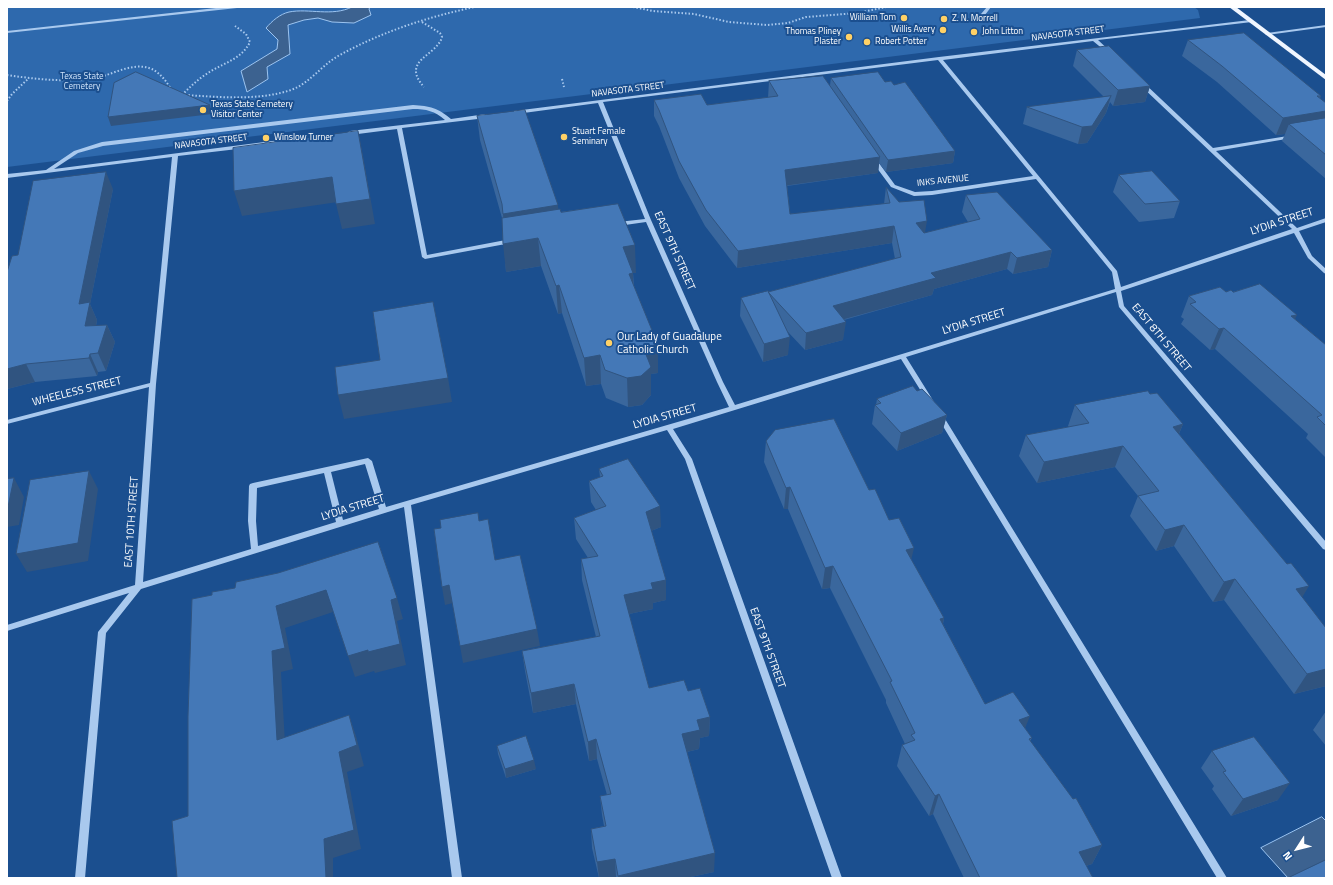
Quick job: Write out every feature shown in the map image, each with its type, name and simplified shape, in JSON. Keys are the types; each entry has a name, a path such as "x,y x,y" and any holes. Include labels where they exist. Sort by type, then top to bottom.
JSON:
{"main road":[{"path":"1232,7 1326,78"}],"street":[{"path":"7,32 237,7"},
{"path":"983,14 988,7"},
{"name":"NAVASOTA STREET","path":"509,113 938,58 1250,21"},
{"path":"1267,34 1326,26"},
{"path":"1094,39 1116,59"},
{"name":"EAST 8TH STREET","path":"938,58 1038,177 1115,272 1121,306 1326,547"},
{"path":"814,74 818,80"},
{"path":"1138,80 1295,229 1310,257 1326,272"},
{"name":"EAST 9TH STREET","path":"600,101 648,220 733,408"},
{"path":"46,171 76,152 110,144 413,107 430,108 439,111 449,120"},
{"path":"345,134 494,114"},
{"path":"399,127 425,257 518,240"},
{"path":"1212,150 1296,135"},
{"name":"NAVASOTA STREET","path":"7,176 283,141"},
{"name":"EAST 10TH STREET","path":"139,586 153,384 175,155"},
{"name":"INKS AVENUE","path":"871,157 889,183 899,189 914,194 932,193 1038,177"},
{"path":"612,225 648,220"},
{"name":"LYDIA STREET","path":"7,628 383,510 669,428 1117,290 1295,229 1326,220"},
{"path":"902,356 1222,878"},
{"name":"WHEELESS STREET","path":"7,422 153,384"},
{"name":"EAST 9TH STREET","path":"669,428 688,458 837,878"},
{"path":"255,550 252,521 253,486 368,461 383,510"},
{"path":"327,470 340,524"},
{"path":"407,503 457,878"},
{"path":"80,878 102,632 139,586"}],"path":[{"path":"177,92 182,95 244,99 290,90 304,83 334,58 358,45 390,31 452,12 475,7"},
{"path":"634,7 653,11 694,14 729,22 767,25 788,23 806,17 858,13 886,7"},
{"path":"182,95 202,76 237,58 247,50 250,42 246,34 232,24 227,16 229,8"},
{"path":"422,22 440,33 442,37 441,42 419,62 415,70 418,82 424,87"},
{"path":"7,75 29,78 80,79 101,77 138,66 149,68 160,74 172,90"},
{"path":"7,102 12,94 29,78"}],"green space":[{"name":"Texas State Cemetery","path":"7,7 1194,7 1198,10 1200,18 7,167"}],"shaded area":[{"path":"352,7 370,7 369,9 371,15 354,23 332,22 318,18 304,20 288,25 290,54 267,67 268,79 247,92 241,71 277,49 278,40 266,28 274,20 282,14 289,12 329,12 344,10"},
{"path":"1322,817 1326,821 1326,863 1297,878 1288,878 1261,848"}],"building":[{"path":"1244,33 1321,96 1317,96 1326,103 1326,111 1283,118 1222,66 1188,40"},
{"path":"1109,46 1150,86 1118,90 1077,50"},
{"path":"136,72 210,105 108,117 114,83"},
{"path":"878,72 885,82 891,81 894,85 905,82 955,151 888,160 831,78"},
{"path":"823,76 880,157 785,170 790,214 890,203 886,187 899,202 924,200 927,221 916,223 924,233 980,219 966,195 997,192 1052,250 1017,258 1011,252 931,273 936,278 833,306 846,322 806,333 768,292 901,257 894,226 738,251 706,210 679,161 654,100 701,94 707,105 778,96 769,81"},
{"path":"1111,96 1092,126 1082,127 1027,107"},
{"path":"525,110 558,205 503,214 502,204 477,116"},
{"path":"1326,118 1326,155 1289,124"},
{"path":"358,131 370,199 336,204 332,177 234,191 233,148"},
{"path":"1152,171 1180,201 1145,204 1119,175"},
{"path":"106,172 79,304 90,302 85,326 107,325 98,353 90,354 89,358 26,364 7,369 7,272 12,256 18,255 33,181"},
{"path":"618,204 635,245 623,247 633,273 629,274 658,345 643,347 651,367 641,376 627,378 605,370 600,355 584,358 559,285 556,286 538,238 503,244 502,218 560,209 561,212"},
{"path":"1260,284 1297,315 1291,316 1326,345 1326,426 1317,417 1322,415 1224,328 1219,329 1190,304 1196,302 1189,296 1220,287 1226,292 1231,290 1233,292"},
{"path":"768,291 790,337 764,344 741,298"},
{"path":"433,302 448,378 338,395 335,367 380,360 373,312"},
{"path":"913,386 917,391 922,389 947,415 901,433 875,405 881,403 877,399"},
{"path":"1148,391 1150,394 1157,393 1183,424 1173,427 1287,564 1291,563 1309,586 1296,589 1326,628 1326,669 1307,674 1235,579 1224,582 1184,525 1165,530 1138,496 1159,491 1123,446 1044,462 1026,435 1089,423 1075,405"},
{"path":"834,419 869,490 875,489 889,520 899,518 914,548 906,550 944,618 940,619 985,704 1013,692 1030,716 1019,720 1032,738 1029,739 1073,799 1076,798 1102,845 1079,852 1093,878 980,878 939,794 935,796 902,745 915,740 911,735 915,733 890,682 892,681 833,566 825,568 790,487 786,488 766,441 775,430"},
{"path":"628,459 660,506 646,512 666,580 651,583 653,589 624,595 649,688 684,680 688,691 700,688 710,717 697,720 700,730 682,734 715,853 618,876 615,859 597,862 591,829 606,826 600,796 611,794 596,739 588,742 574,684 531,693 522,651 600,636 581,559 598,556 574,518 606,506 589,481 603,476 599,469"},
{"path":"89,471 78,543 16,554 30,480"},
{"path":"14,478 8,507 7,507 7,479"},
{"path":"478,513 479,521 488,519 495,560 520,555 537,629 460,646 449,585 442,587 434,529 441,528 440,520"},
{"path":"378,542 397,598 391,600 400,644 368,652 368,650 348,656 326,590 276,606 285,648 272,651 277,740 349,715 357,745 339,752 354,830 324,839 326,878 177,878 172,821 188,816 188,716 192,599 212,595 212,592 235,588 236,582 278,573"},
{"path":"526,736 534,760 505,769 497,746"},
{"path":"1254,737 1290,783 1243,799 1223,772 1226,771 1212,751"},
{"path":"1326,860 1326,878 1288,878"}],"place":[{"name":"William Tom","path":"904,18"},
{"name":"Z. N. Morrell","path":"944,19"},
{"name":"Willis Avery","path":"943,30"},
{"name":"John Litton","path":"974,32"},
{"name":"Thomas Pliney Plaster","path":"849,37"},
{"name":"Robert Potter","path":"867,42"},
{"name":"Texas State Cemetery Visitor Center","path":"203,110"},
{"name":"Stuart Female Seminary","path":"564,137"},
{"name":"Winslow Turner","path":"266,138"},
{"name":"Our Lady of Guadalupe Catholic Church","path":"609,343"}]}
